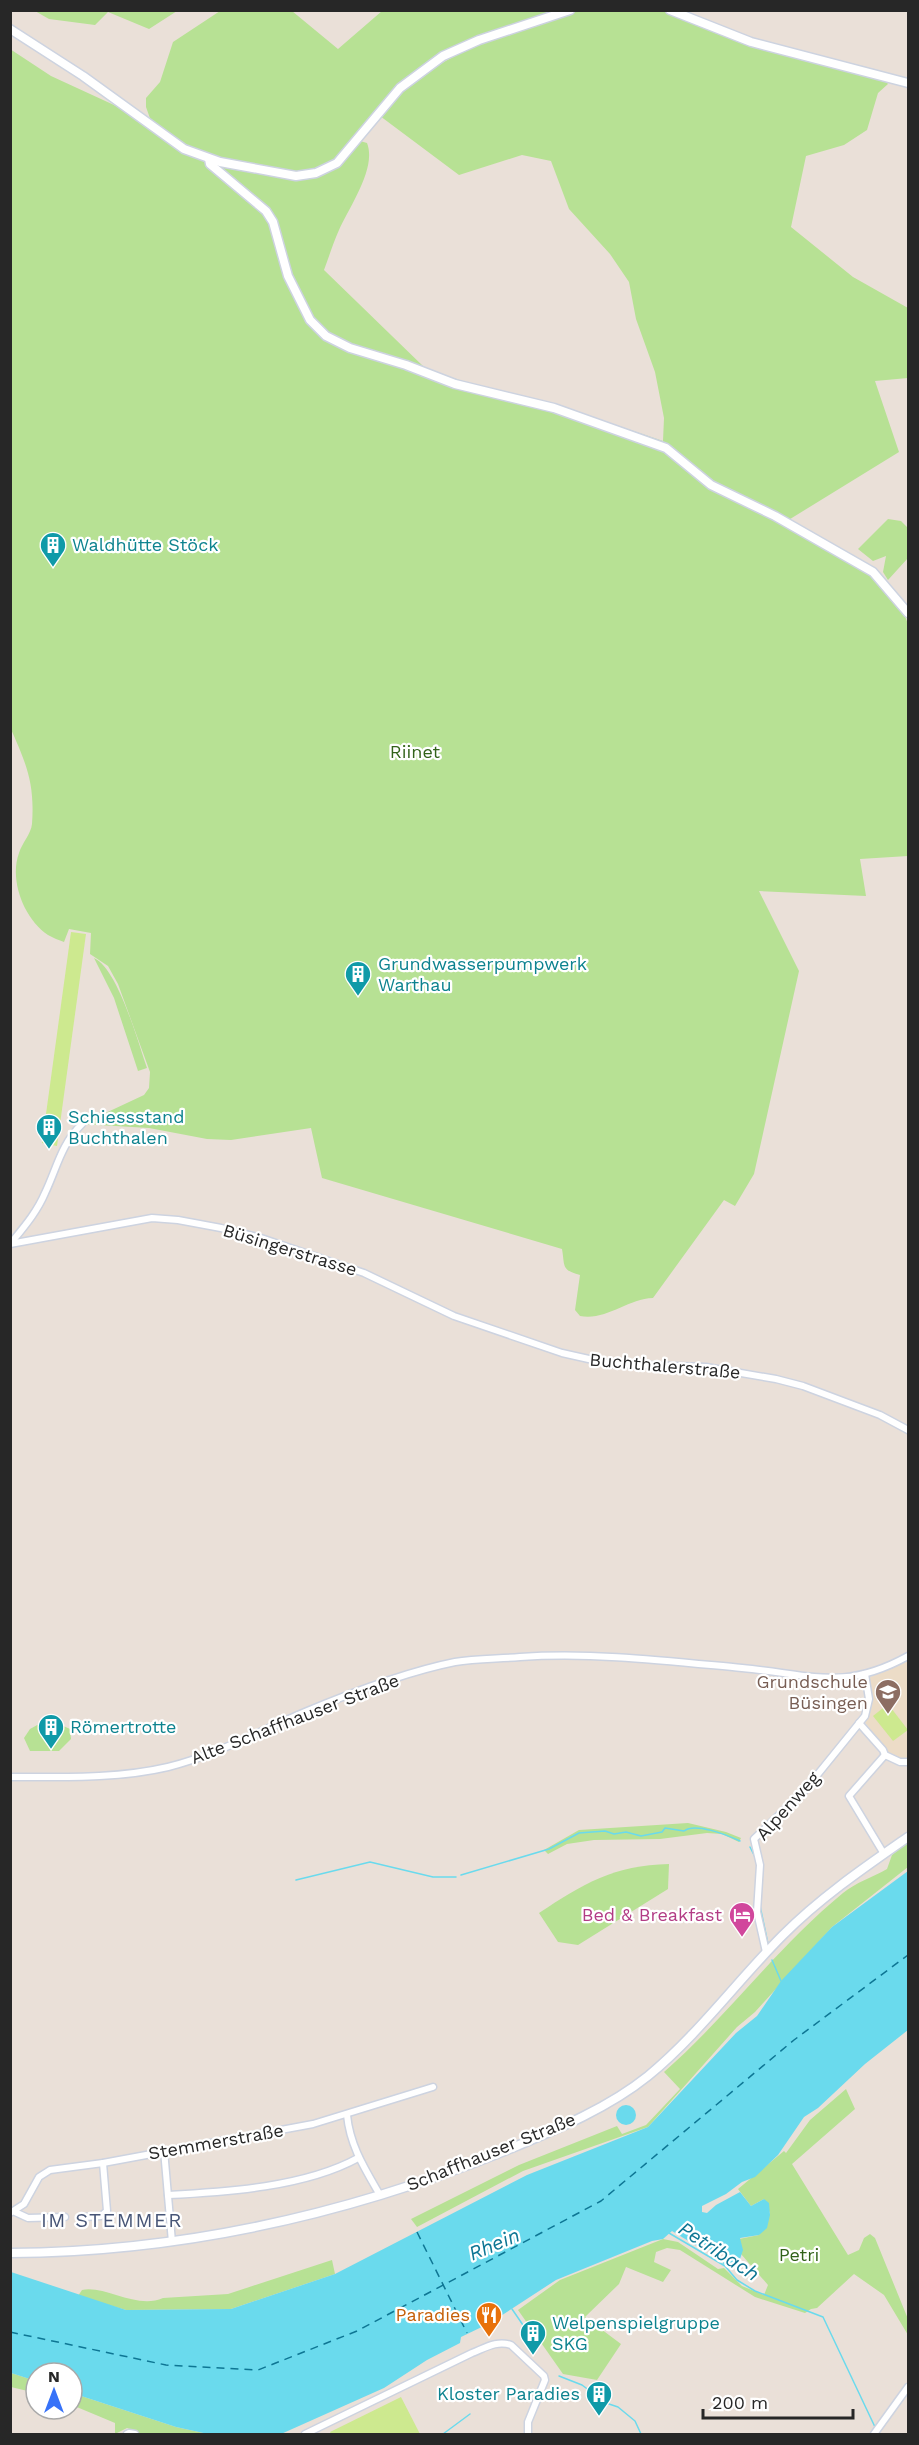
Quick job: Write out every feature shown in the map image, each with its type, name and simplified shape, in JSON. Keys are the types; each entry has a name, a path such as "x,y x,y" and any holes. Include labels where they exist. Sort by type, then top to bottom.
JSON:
{"street":[{"path":"211,163 296,176 327,169 344,157 400,88 443,56 479,40 570,10"},
{"path":"670,10 751,42 909,83"},
{"path":"10,28 83,76 173,142 211,163 266,211 273,222 288,276 310,320 326,336 350,348 406,365 455,384 554,408 666,448 711,485 775,516 873,572 909,613"},
{"path":"11,1243 34,1215 66,1143 82,1124"},
{"name":"Büsingerstrasse","path":"11,1243 152,1218 178,1220 261,1238 353,1269 454,1316"},
{"name":"Buchthalerstraße","path":"454,1316 562,1353 603,1363 628,1366 705,1367 776,1379 803,1386 880,1414 909,1430"},
{"name":"Alte Schaffhauser Straße","path":"10,1777 104,1775 166,1767 207,1755 332,1702 418,1672 457,1662 523,1657 596,1656 743,1668 805,1677 845,1678 881,1670 909,1656"},
{"name":"Alpenweg","path":"766,1952 757,1912 760,1865 754,1839 805,1790 859,1723 868,1708 865,1674"},
{"path":"859,1723 884,1750 885,1755 900,1762 909,1762"},
{"path":"884,1854 849,1796 885,1755"},
{"name":"Schaffhauser Straße","path":"10,2253 91,2250 172,2242 282,2221 380,2195 459,2168 530,2140 588,2113 645,2078 687,2041 766,1952 805,1914 909,1837"},
{"name":"Stemmerstraße","path":"13,2212 24,2204 35,2183 46,2172 313,2124 433,2087"},
{"path":"347,2115 349,2131 358,2158 380,2195"},
{"path":"164,2150 172,2242"},
{"path":"168,2195 244,2190 311,2176 358,2158"},
{"path":"84,2217 101,2216 107,2211 104,2163"},
{"name":"Stemmerstraße","path":"13,2212 28,2218 65,2217"},
{"path":"305,2434 467,2355 504,2342 511,2345 544,2376 545,2380 528,2422 528,2434"},
{"path":"874,2434 909,2386"},
{"path":"127,2434 135,2434"}],"shaded area":[{"name":"Grundschule Büsingen","path":"908,1657 908,1757 904,1760 890,1755 865,1722 872,1707 869,1678"}],"green space":[{"path":"35,11 177,11 149,29 108,12 95,25 49,19"},
{"path":"220,11 292,11 338,49 382,11 562,11 461,44 421,68 338,158 323,167 301,173 214,158 182,144 152,124 146,107 146,98 160,82 173,42"},
{"name":"Riinet","path":"577,11 663,11 738,39 886,81 888,84 878,93 867,130 844,145 806,156 791,227 853,277 908,308 908,378 875,381 899,452 782,524 872,573 901,606 908,624 908,856 860,859 866,896 759,891 799,971 754,1174 735,1206 724,1200 653,1298 643,1299 608,1313 590,1317 580,1316 575,1310 580,1275 567,1269 562,1249 322,1178 311,1128 231,1140 207,1139 149,1128 82,1124 144,1095 149,1088 150,1072 118,984 108,966 90,954 91,933 69,929 64,942 48,935 32,919 21,898 17,887 16,864 20,849 31,828 33,810 31,785 25,763 10,727 10,49 51,76 127,111 216,164 320,175 360,141 367,143 369,153 365,175 337,235 324,270 425,368 465,382 554,404 663,441 664,418 655,372 636,319 629,282 610,254 569,209 551,161 522,155 459,175 380,116 400,94 445,61 495,39"},
{"path":"888,519 901,521 908,528 908,558 888,580 883,572 886,556 873,561 858,549"},
{"path":"71,932 86,934 57,1146 42,1143"},
{"path":"94,958 103,965 119,991 147,1068 138,1071 114,998"},
{"path":"888,1704 908,1730 893,1741 873,1716"},
{"path":"48,1719 70,1729 71,1739 59,1751 30,1751 24,1738 30,1729"},
{"path":"688,1823 741,1838 739,1842 722,1834 707,1833 660,1839 594,1840 567,1844 548,1854 544,1850 579,1830"},
{"path":"908,1842 908,1867 832,1927 755,2012 737,2027 648,2127 523,2171 417,2227 411,2219 519,2165 617,2126 622,2134 646,2125 680,2089 664,2072 819,1914 848,1889 887,1869 892,1855"},
{"path":"669,1864 668,1889 578,1945 558,1942 539,1913 570,1893 615,1872 649,1865"},
{"name":"Petri","path":"846,2089 855,2109 792,2164 848,2255 859,2250 864,2238 870,2234 875,2238 908,2319 908,2335 884,2295 854,2274 817,2308 805,2313 755,2297 680,2250 667,2248 656,2252 654,2262 671,2270 663,2282 626,2267 619,2284 585,2317 621,2344 597,2380 563,2374 518,2310 560,2280 663,2239 678,2242 718,2269 724,2268 742,2286 764,2295 768,2285 741,2254 739,2239 759,2235 770,2213 764,2199 751,2206 738,2189 784,2151 786,2153 810,2120"},
{"path":"332,2260 335,2274 231,2309 126,2310 78,2296 82,2290 91,2289 143,2301 228,2294"},
{"path":"11,2373 24,2377 24,2390 11,2387"},
{"path":"84,2397 176,2427 208,2434 142,2434 127,2428 115,2434 115,2423 84,2410"},
{"path":"401,2397 420,2434 331,2434 330,2432"}],"water":[{"name":"Rhein","path":"908,1871 908,2030 865,2064 818,2108 804,2117 778,2155 755,2177 742,2182 726,2194 702,2206 702,2212 707,2213 716,2205 740,2192 751,2206 764,2199 769,2203 770,2215 767,2228 759,2235 740,2238 743,2250 740,2259 725,2265 722,2263 729,2259 726,2252 695,2245 672,2231 663,2239 652,2241 556,2280 490,2323 461,2337 460,2343 427,2360 384,2388 281,2434 208,2434 176,2427 84,2397 84,2361 24,2361 24,2377 11,2373 11,2272 126,2310 231,2309 335,2274 527,2175 648,2127 736,2033 757,2016 781,1981 832,1927"},
{"path":"626,2105 633,2108 636,2115 633,2122 626,2125 619,2122 616,2115 619,2108"}],"waterway":[{"path":"461,1875 549,1849 579,1833 626,1832 641,1836 662,1832 665,1828 684,1831 696,1828 711,1830 740,1841"},
{"path":"750,1847 755,1857"},
{"path":"296,1880 370,1862 433,1877 456,1877"},
{"path":"760,1906 768,1944"},
{"path":"772,1960 781,1981"},
{"name":"Petribach","path":"669,2233 725,2266 737,2280 755,2291 823,2317 875,2427"},
{"path":"512,2309 525,2328"},
{"name":"Petribach","path":"559,2376 582,2385 606,2403 618,2407 635,2421 641,2434"},
{"path":"443,2434 470,2414"}],"ferry route":[{"path":"10,2332 166,2365 258,2370 357,2331 601,2201 794,2040 908,1955"},
{"path":"417,2232 467,2333"}],"place":[{"name":"Waldhütte Stöck","path":"53,568"},
{"name":"Grundwasserpumpwerk Warthau","path":"358,997"},
{"name":"Schiessstand Buchthalen","path":"49,1150"},
{"name":"Grundschule Büsingen","path":"888,1715"},
{"name":"Römertrotte","path":"51,1750"},
{"name":"Bed & Breakfast","path":"742,1938"},
{"name":"Paradies","path":"489,2338"},
{"name":"Welpenspielgruppe SKG","path":"533,2356"},
{"name":"Kloster Paradies","path":"599,2417"}],"district":[{"name":"IM STEMMER","path":"112,2220"}]}
